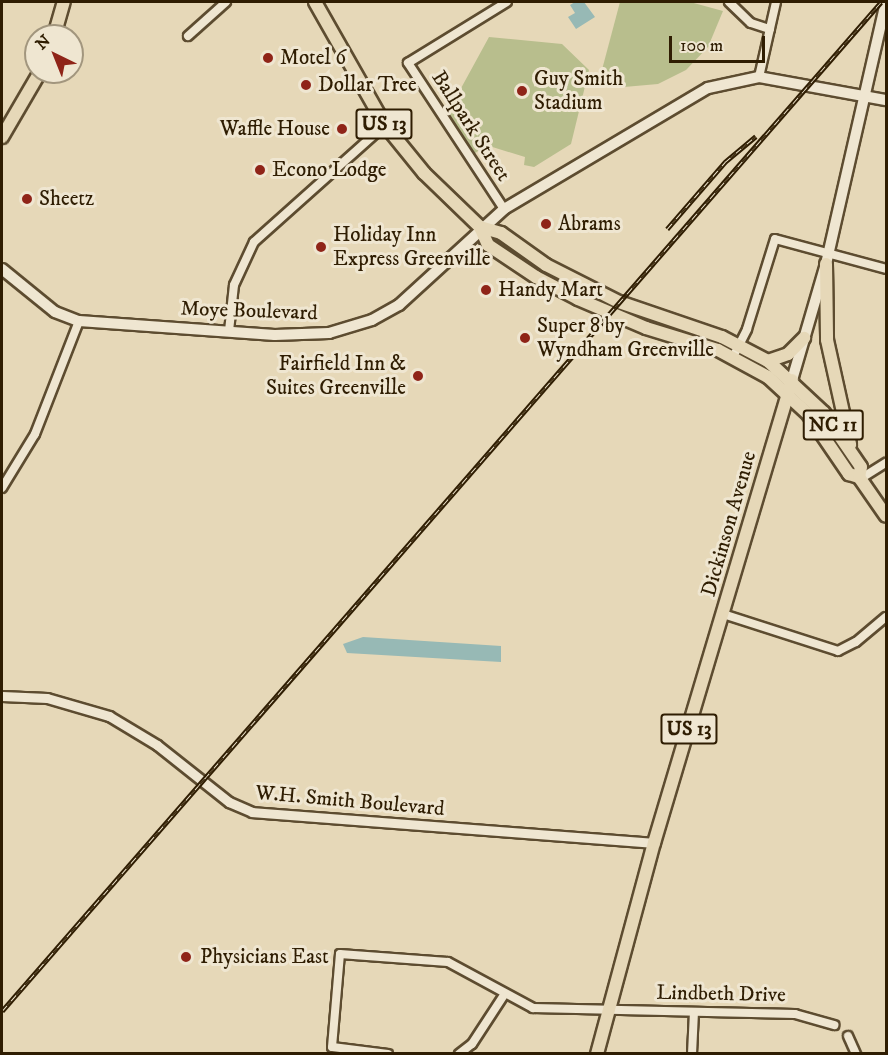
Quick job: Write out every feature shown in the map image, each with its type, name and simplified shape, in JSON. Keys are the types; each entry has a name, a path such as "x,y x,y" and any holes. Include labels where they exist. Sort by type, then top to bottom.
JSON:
{"main road":[{"path":"58,24 64,2"},
{"name":"US 13","path":"315,2 385,125 424,173 480,227 488,245 553,287 628,321 733,357 788,393"},
{"name":"Dickinson Avenue","path":"597,1053 605,1011 827,260 886,3"},
{"name":"Moye Boulevard","path":"2,269 55,312 79,321 305,335 330,333 372,320 413,295 480,227 504,209 691,95 734,80 759,77 886,100"},
{"path":"2,137 32,84"},
{"name":"US 13","path":"480,227 501,233 546,265 619,302 739,345 768,361 792,380"},
{"path":"827,260 827,340 851,451"},
{"path":"768,361 788,354 804,338"},
{"name":"NC 11","path":"792,380 824,413 851,451 862,471 860,478"},
{"name":"NC 11","path":"788,393 817,425 849,474 860,478 886,516"}],"street":[{"path":"188,36 226,2"},
{"name":"Ballpark Street","path":"504,209 408,63 507,2"},
{"path":"729,2 751,23 770,29"},
{"path":"759,77 776,2"},
{"path":"229,331 234,285 254,242 385,125"},
{"path":"733,357 747,329 774,239 827,260 886,269"},
{"path":"2,488 35,434 79,321"},
{"path":"860,478 886,463"},
{"path":"723,614 838,651 856,642 886,617"},
{"name":"W.H. Smith Boulevard","path":"2,696 47,698 110,716 157,745 229,802 252,812 654,843"},
{"name":"Lindbeth Drive","path":"388,1053 332,1047 340,954 448,962 504,995 532,1008 795,1014 834,1024"},
{"path":"459,1053 472,1044 504,995"},
{"path":"692,1053 694,1012"},
{"path":"848,1036 856,1053"}],"green space":[{"path":"620,2 690,2 723,11 708,47 686,70 658,84 624,87 599,81"},
{"name":"Guy Smith Stadium","path":"489,37 562,44 589,70 571,144 534,167 524,165 525,157 486,145 474,154 448,112"}],"water":[{"path":"575,2 584,2 595,17 576,29 568,17 575,13 570,5"},
{"path":"363,637 501,646 501,662 347,653 343,644"}],"railway":[{"path":"2,1011 881,2"},
{"path":"667,229 725,162 756,136"}],"place":[{"name":"Motel 6","path":"268,58"},
{"name":"Dollar Tree","path":"306,85"},
{"name":"Guy Smith Stadium","path":"522,91"},
{"name":"Waffle House","path":"342,129"},
{"name":"Econo Lodge","path":"260,170"},
{"name":"Sheetz","path":"27,199"},
{"name":"Abrams","path":"546,224"},
{"name":"Holiday Inn Express Greenville","path":"321,247"},
{"name":"Handy Mart","path":"486,290"},
{"name":"Super 8 by Wyndham Greenville","path":"525,338"},
{"name":"Fairfield Inn & Suites Greenville","path":"418,376"},
{"name":"Physicians East","path":"186,957"}]}
